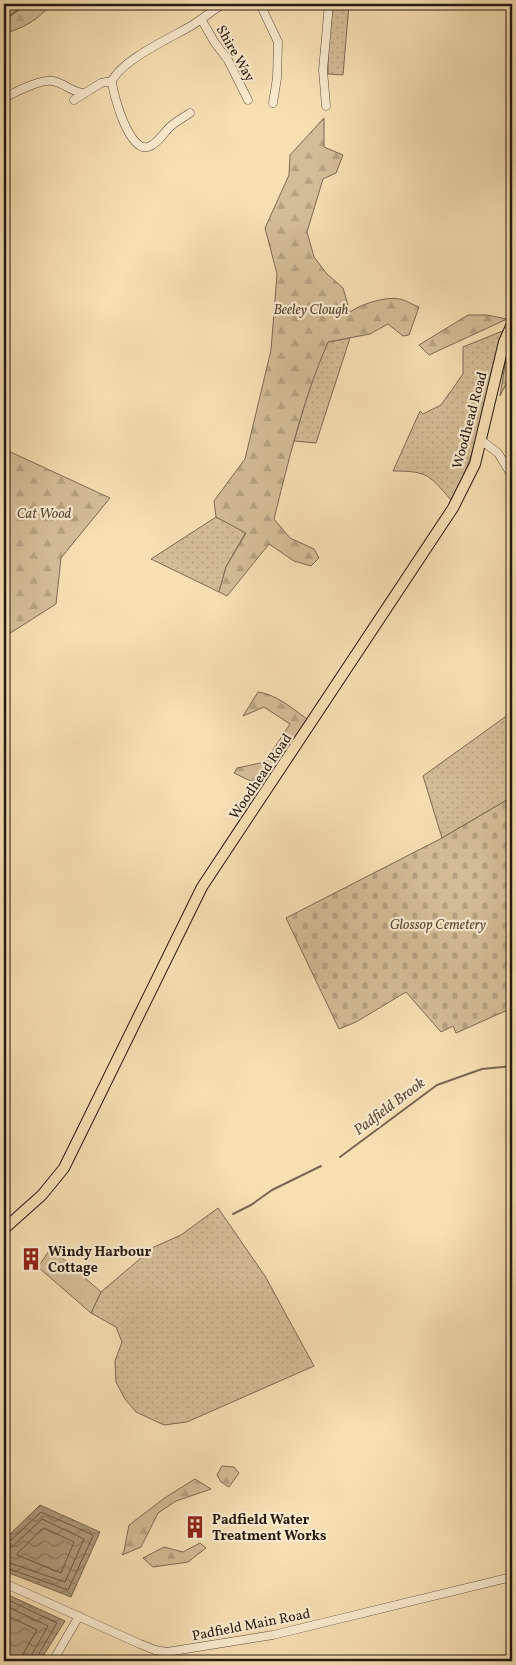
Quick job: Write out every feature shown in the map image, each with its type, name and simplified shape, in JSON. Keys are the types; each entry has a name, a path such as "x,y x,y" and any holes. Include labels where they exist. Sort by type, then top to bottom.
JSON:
{"main road":[{"name":"Woodhead Road","path":"4,1229 42,1195 64,1168 197,896 453,508 475,464 504,342 512,324"}],"street":[{"path":"190,113 170,127 153,144 139,147 121,114 113,92 112,80 116,72 127,63 223,4"},
{"path":"260,4 278,42 277,78 273,103"},
{"path":"326,106 323,70 329,4"},
{"name":"Shire Way","path":"201,19 215,43 228,60 248,100"},
{"path":"4,98 38,83 52,80 76,92 83,93"},
{"path":"74,100 101,83 112,80"},
{"path":"481,440 498,453 512,476"},
{"name":"Padfield Main Road","path":"4,1583 156,1650 172,1652 272,1635 512,1577"},
{"path":"54,1661 79,1616"}],"green space":[{"path":"4,4 50,4 41,15 30,23 4,34"},
{"path":"333,4 349,4 343,75 328,74 328,31"},
{"name":"Beeley Clough","path":"324,118 324,147 343,155 336,173 323,179 307,232 314,257 327,274 343,288 350,312 367,304 394,298 419,307 409,335 403,336 388,324 370,334 328,342 304,407 274,519 290,538 314,549 319,558 311,566 294,561 269,544 227,596 219,592 226,567 246,533 216,517 214,501 245,459 271,350 277,274 265,228 289,175 290,155"},
{"path":"468,315 487,315 507,319 429,355 419,345"},
{"path":"505,330 499,345 475,445 451,500 427,476 414,472 393,471 420,411 423,414 441,405 463,374 463,347"},
{"path":"512,336 512,372 500,396 508,345"},
{"path":"350,338 316,443 294,441 314,373 328,342"},
{"name":"Cat Wood","path":"4,449 110,498 61,558 56,604 4,637"},
{"path":"216,517 246,532 226,567 219,592 151,559"},
{"path":"258,692 278,699 307,719 263,787 234,773 237,768 265,762 290,724 264,707 243,716"},
{"path":"512,712 512,797 442,838 423,776"},
{"name":"Glossop Cemetery","path":"512,797 512,1008 456,1033 453,1026 441,1032 406,992 356,1022 339,1029 286,918 442,838"},
{"path":"218,1208 265,1276 314,1366 187,1422 164,1425 136,1412 125,1399 116,1382 115,1361 122,1342 116,1327 91,1313 101,1292 154,1247 181,1235"},
{"path":"51,1248 101,1292 91,1313 38,1267"},
{"path":"222,1466 234,1467 239,1473 229,1487 221,1482 217,1475"},
{"path":"195,1479 211,1489 176,1501 158,1513 141,1547 122,1555 129,1525 166,1497"},
{"path":"200,1543 206,1548 188,1562 153,1567 143,1558 164,1547 183,1552"}],"water":[{"path":"40,1505 100,1532 71,1597 4,1571 4,1540"},
{"path":"4,1593 65,1621 40,1661 4,1661"}],"waterway":[{"path":"4,20 26,4"},
{"name":"Padfield Brook","path":"340,1157 437,1085 482,1069 512,1066"},
{"name":"Padfield Brook","path":"233,1214 251,1205 272,1190 321,1166"}],"place":[{"name":"Windy Harbour Cottage","path":"31,1259"},
{"name":"Padfield Water Treatment Works","path":"195,1527"}]}
